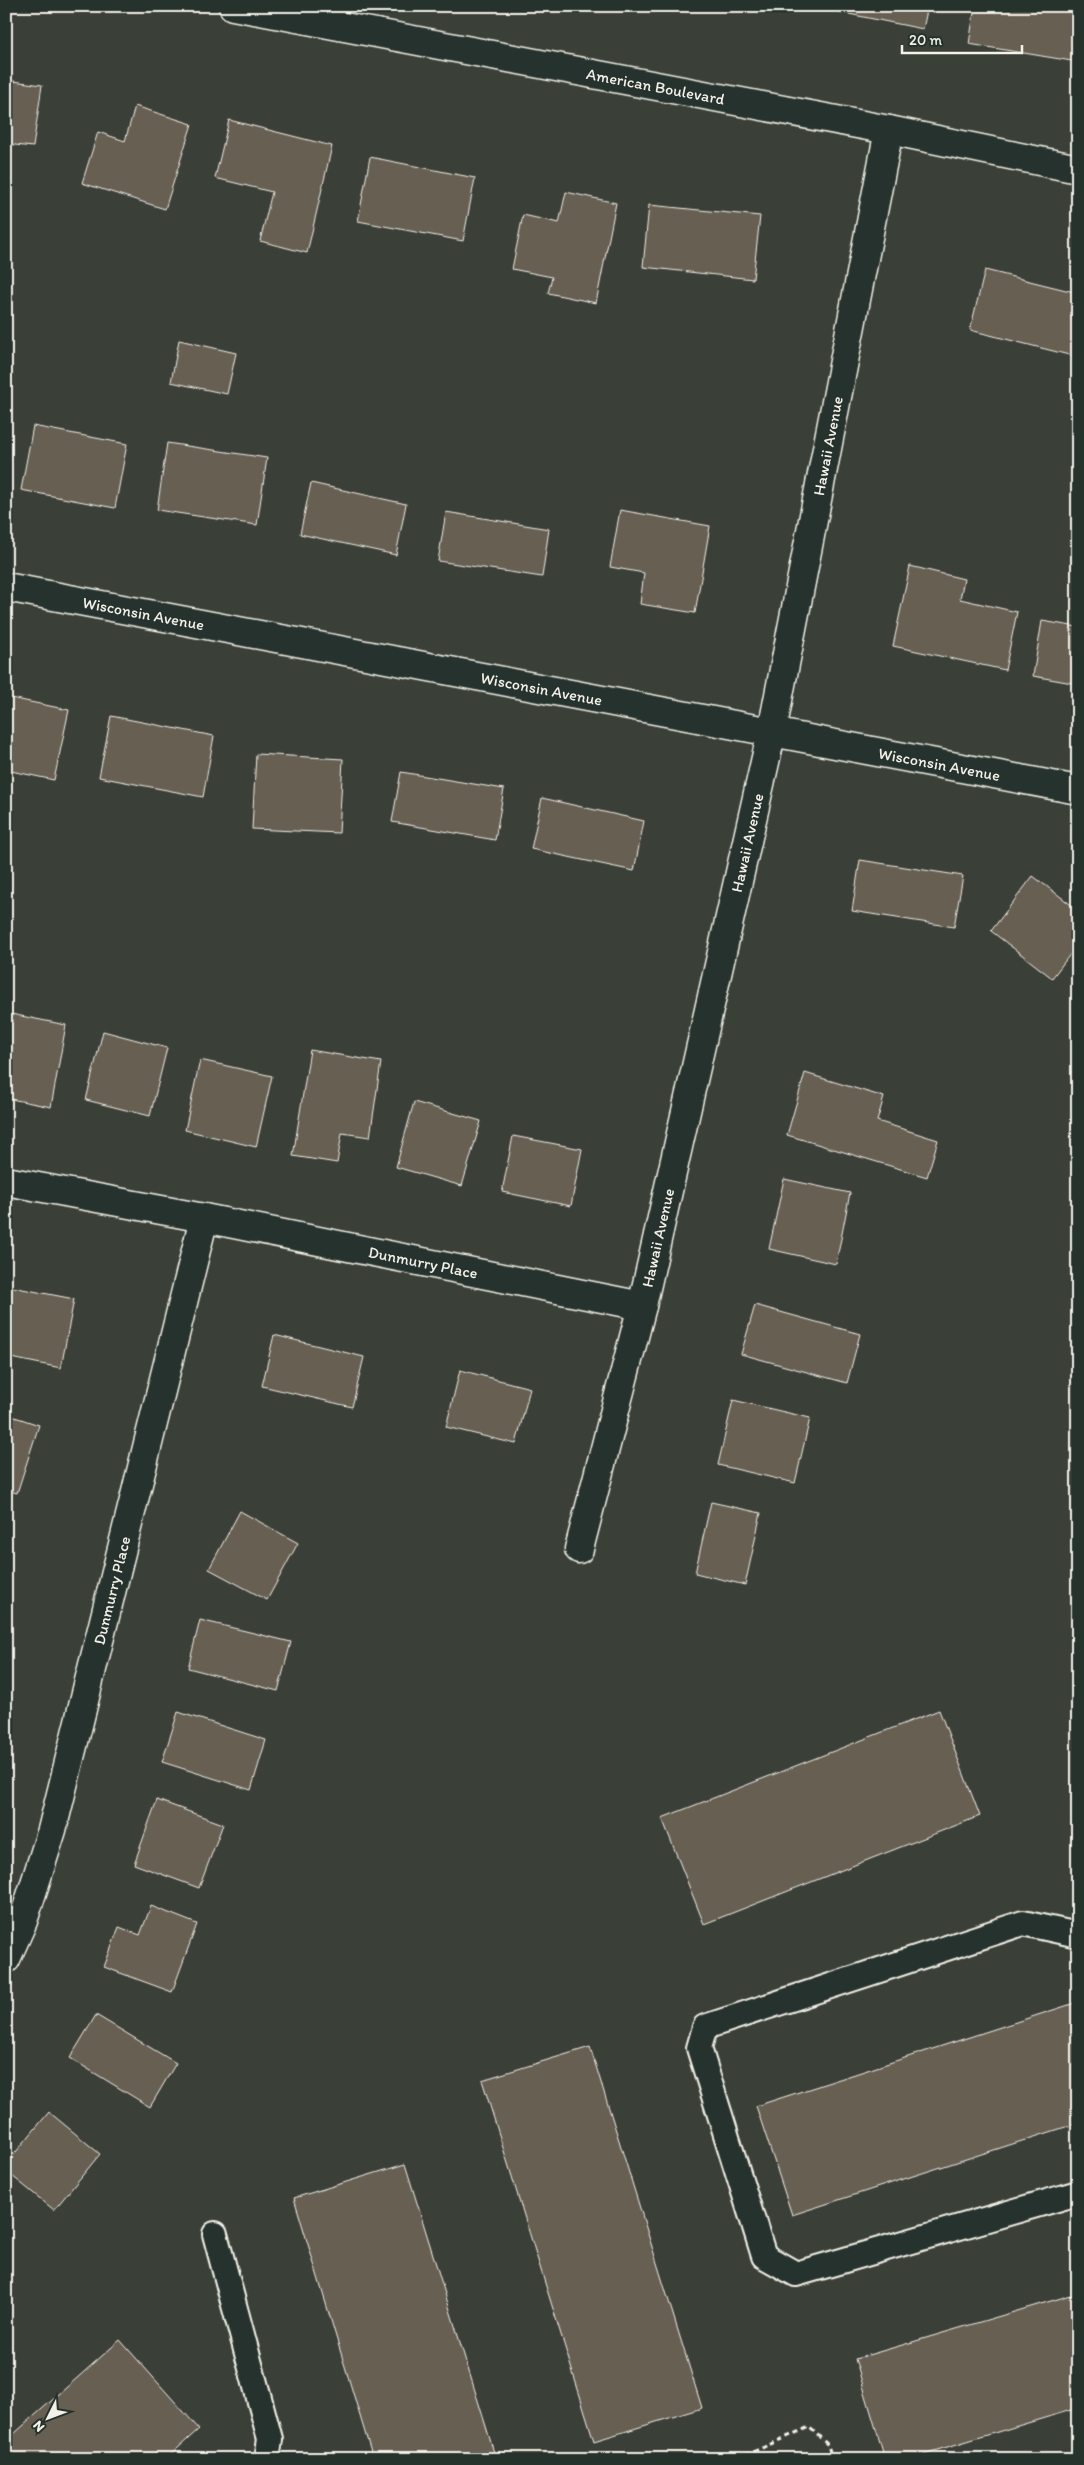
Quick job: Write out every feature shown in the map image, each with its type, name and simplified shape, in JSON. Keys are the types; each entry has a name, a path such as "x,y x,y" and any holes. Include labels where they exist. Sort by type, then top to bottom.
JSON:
{"street":[{"name":"American Boulevard","path":"233,6 888,130 1078,170"},
{"name":"Hawaii Avenue","path":"579,1548 642,1306 772,731 888,130"},
{"name":"Wisconsin Avenue","path":"6,588 1078,790"},
{"name":"Dunmurry Place","path":"6,1181 204,1218 642,1306"},
{"name":"Dunmurry Place","path":"6,1959 23,1921 52,1830 204,1218"}],"lane":[{"path":"1078,1935 1023,1923 705,2027 699,2048 764,2256 796,2274 1078,2193"},
{"path":"215,2234 270,2439 267,2459"}],"path":[{"path":"737,2459 809,2427 828,2445 832,2459"}],"building":[{"path":"829,6 928,6 923,29 829,10"},
{"path":"975,6 1078,6 1078,62 969,44"},
{"path":"6,80 42,85 33,147 6,144"},
{"path":"135,106 192,124 165,209 82,183 98,132 125,141"},
{"path":"229,120 332,146 307,253 260,241 272,192 215,178"},
{"path":"370,157 475,178 463,241 358,221"},
{"path":"566,192 616,203 596,303 548,293 552,277 512,269 523,215 559,223"},
{"path":"649,205 760,216 753,279 643,267"},
{"path":"985,270 1078,293 1078,336 1073,356 970,330"},
{"path":"179,340 236,353 227,394 171,382"},
{"path":"33,426 127,444 115,508 21,490"},
{"path":"167,443 267,458 257,525 157,510"},
{"path":"311,483 406,504 396,555 300,534"},
{"path":"620,510 710,526 695,613 640,604 644,573 610,567"},
{"path":"446,512 549,529 542,577 438,561"},
{"path":"910,566 964,579 960,599 1017,612 1005,670 893,646"},
{"path":"1042,621 1078,627 1078,684 1033,676"},
{"path":"6,697 69,710 54,780 6,770"},
{"path":"111,716 214,736 203,797 99,777"},
{"path":"256,754 343,759 339,833 252,829"},
{"path":"401,772 504,789 495,840 392,822"},
{"path":"542,798 644,821 634,871 531,849"},
{"path":"860,860 963,876 954,927 852,911"},
{"path":"1033,876 1078,910 1078,944 1052,978 991,931"},
{"path":"6,1013 66,1025 51,1107 6,1098"},
{"path":"103,1031 167,1048 150,1116 86,1100"},
{"path":"310,1050 381,1062 370,1137 342,1133 337,1163 293,1156"},
{"path":"200,1060 272,1076 256,1147 185,1130"},
{"path":"805,1073 884,1097 877,1121 938,1140 927,1177 787,1135"},
{"path":"414,1102 481,1121 462,1186 396,1167"},
{"path":"513,1136 582,1149 571,1206 502,1192"},
{"path":"784,1179 850,1193 836,1264 769,1249"},
{"path":"7,1286 74,1299 61,1368 6,1357"},
{"path":"755,1305 860,1334 847,1383 741,1354"},
{"path":"274,1335 364,1357 352,1407 262,1386"},
{"path":"460,1370 530,1388 516,1444 446,1427"},
{"path":"733,1400 810,1418 795,1483 718,1465"},
{"path":"6,1414 39,1425 17,1493 6,1490"},
{"path":"711,1502 761,1513 745,1585 695,1573"},
{"path":"240,1511 298,1543 267,1600 209,1569"},
{"path":"200,1620 291,1642 278,1691 188,1668"},
{"path":"939,1710 980,1816 704,1924 662,1818"},
{"path":"178,1712 266,1740 251,1790 162,1762"},
{"path":"157,1800 223,1824 199,1888 134,1864"},
{"path":"151,1906 197,1924 172,1992 104,1967 119,1927 140,1935"},
{"path":"1078,2002 1078,2123 792,2215 756,2106"},
{"path":"96,2015 176,2063 150,2107 70,2058"},
{"path":"590,2047 702,2408 594,2441 482,2080"},
{"path":"49,2112 100,2154 54,2210 6,2171 6,2164"},
{"path":"405,2164 496,2459 373,2459 294,2198"},
{"path":"1078,2293 1078,2408 907,2459 885,2459 855,2359"},
{"path":"120,2340 199,2429 166,2459 6,2459 6,2441"}]}
